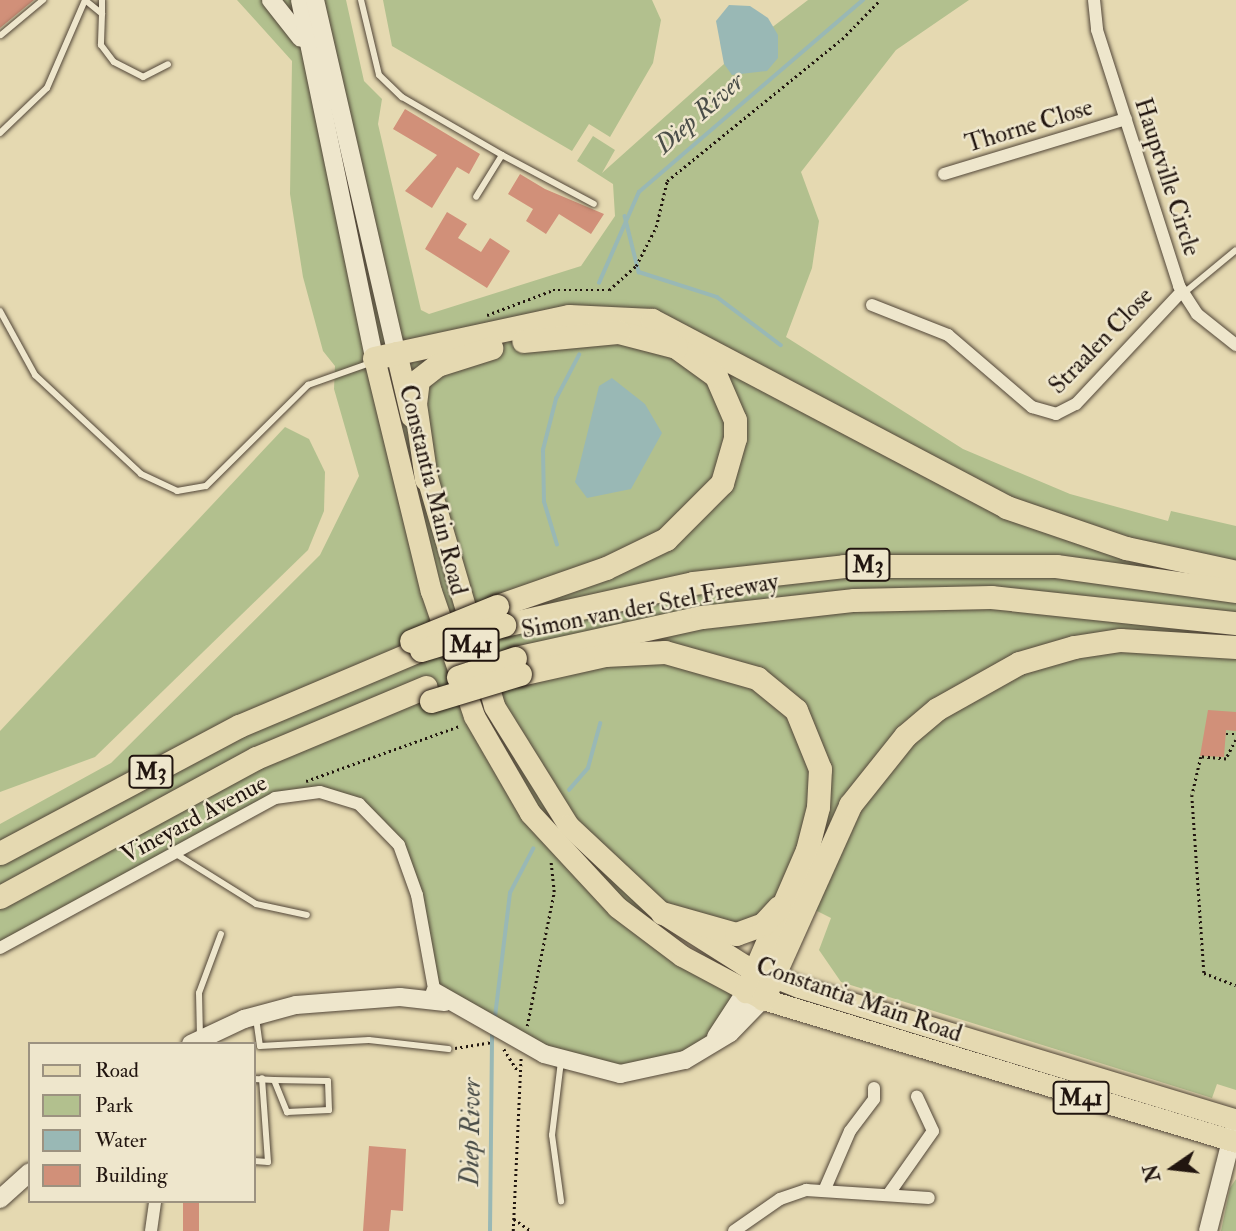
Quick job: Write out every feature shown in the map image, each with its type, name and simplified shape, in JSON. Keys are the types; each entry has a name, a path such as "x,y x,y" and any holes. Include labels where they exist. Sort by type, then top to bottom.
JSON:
{"highway":[{"path":"384,362 569,316 652,320 1006,507 1114,545 1236,572"},
{"path":"384,362 594,332 650,338 696,358 716,376 735,420 733,455 722,483 685,524 639,555 500,615"},
{"path":"426,479 415,404 418,380 438,365 491,348"},
{"name":"Simon van der Stel Freeway","path":"500,615 693,583 844,566 1056,566 1236,591"},
{"name":"Simon van der Stel Freeway","path":"518,666 702,617 854,600 1004,598 1236,623"},
{"name":"M3","path":"0,853 306,696 412,647 500,615"},
{"path":"759,984 850,805 905,736 937,709 1019,663 1074,647 1120,640 1236,647"},
{"path":"518,666 605,655 665,652 726,664 786,698 809,730 820,769 810,839 787,896 759,984"},
{"name":"M3","path":"0,897 182,800 428,694 518,666"},
{"path":"662,913 741,933 766,921 787,896"}],"main road":[{"path":"272,0 306,4"},
{"path":"272,0 296,26 313,82"},
{"name":"Constantia Main Road","path":"306,4 329,61 384,362 426,479 473,653 519,754 575,832 662,913 759,984"},
{"name":"Constantia Main Road","path":"306,4 313,82 384,362 451,660 501,767 552,841 617,907 682,956 759,984 1235,1131"},
{"path":"195,1041 255,1014 315,1002 400,997 429,989 524,1045 561,1061 640,1073 675,1064 712,1043 759,984"},
{"path":"1208,1231 1235,1131"},
{"path":"0,1199 28,1174"}],"street":[{"name":"Hauptville Circle","path":"1094,0 1126,119 1182,292 1206,323 1236,345"},
{"name":"Thorne Close","path":"944,174 1126,119"},
{"name":"Straalen Close","path":"872,305 948,335 1032,407 1056,414 1076,404 1182,292"},
{"name":"Vineyard Avenue","path":"0,948 275,797 309,791 345,797 388,830 411,872 429,989"},
{"path":"824,1191 850,1131 874,1098 874,1088"},
{"path":"888,1195 933,1131 917,1096"},
{"path":"734,1231 780,1199 824,1191 929,1198"},
{"path":"151,1231 155,1203"}],"lane":[{"path":"1,35 43,0"},
{"path":"0,133 47,88 85,0 102,14"},
{"path":"102,0 101,45 114,62 148,78 168,64"},
{"path":"361,0 373,60 384,81 502,155 594,204"},
{"path":"476,197 502,155"},
{"path":"1182,292 1236,250"},
{"path":"0,311 24,361 58,399 141,474 188,492 206,486 308,385 384,362"},
{"path":"174,853 256,904 307,915"},
{"path":"195,1041 200,993 220,934"},
{"path":"255,1014 260,1046 369,1040 448,1049"},
{"path":"561,1061 552,1135 561,1201"},
{"path":"256,1161 268,1162 262,1078"},
{"path":"256,1079 328,1081 329,1110 288,1112 274,1080"}],"path":[{"path":"482,317 520,297 553,289 609,290 636,266 656,227 667,180 842,40 880,0"},
{"path":"275,797 319,773 437,739 467,722"},
{"path":"1226,734 1236,734"},
{"path":"1236,740 1226,759 1201,757 1192,795 1204,973 1236,985"},
{"path":"513,1231 518,1072 554,892 550,854"},
{"path":"448,1049 489,1042"},
{"path":"496,1042 518,1072"},
{"path":"514,1219 531,1231"}],"green space":[{"path":"237,0 346,0 364,81 382,99 378,124 421,310 429,314 581,266 615,216 613,184 577,161 593,136 615,150 602,173 724,64 808,0 969,0 896,50 801,172 819,221 812,268 786,337 963,449 1070,494 1168,521 1171,511 1236,526 1236,1090 1217,1084 1212,1098 841,982 819,950 831,918 787,896 752,930 662,913 652,934 733,984 736,1008 685,1060 588,1069 435,992 405,857 359,804 291,793 0,948 0,824 111,763 320,555 359,476 334,389 335,366 323,351 303,277 290,194 292,61"},
{"path":"383,0 652,0 661,20 653,63 610,137 589,124 572,151 392,46"},
{"path":"285,427 309,439 325,472 324,511 308,550 95,757 0,792 0,731"},
{"path":"1236,1179 1236,1231 1221,1231 1230,1188"}],"water":[{"path":"729,5 750,6 768,18 778,35 778,58 767,71 732,75 724,64 716,21"},
{"path":"612,378 645,404 662,433 631,489 587,498 575,482 599,386"}],"building":[{"path":"0,0 34,0 0,28"},
{"path":"405,109 480,154 469,174 457,167 432,208 405,191 437,155 393,129"},
{"path":"520,174 545,189 604,214 591,234 559,214 546,234 526,221 533,209 508,194"},
{"path":"447,212 467,224 458,238 481,252 490,238 510,251 487,288 425,249"},
{"path":"1208,710 1236,712 1236,731 1226,730 1224,757 1200,756"},
{"path":"369,1146 406,1149 403,1211 391,1210 389,1231 363,1231"},
{"path":"183,1203 199,1203 199,1231 183,1231"}],"waterway":[{"name":"Diep River","path":"599,283 639,192 863,0"},
{"path":"625,216 639,272 717,297 781,345"},
{"name":"Diep River","path":"557,545 544,502 543,450 556,399 579,355"},
{"name":"Diep River","path":"569,790 588,768 600,724"},
{"name":"Diep River","path":"495,1017 510,893 533,849"},
{"name":"Diep River","path":"490,1231 492,1034"}]}
